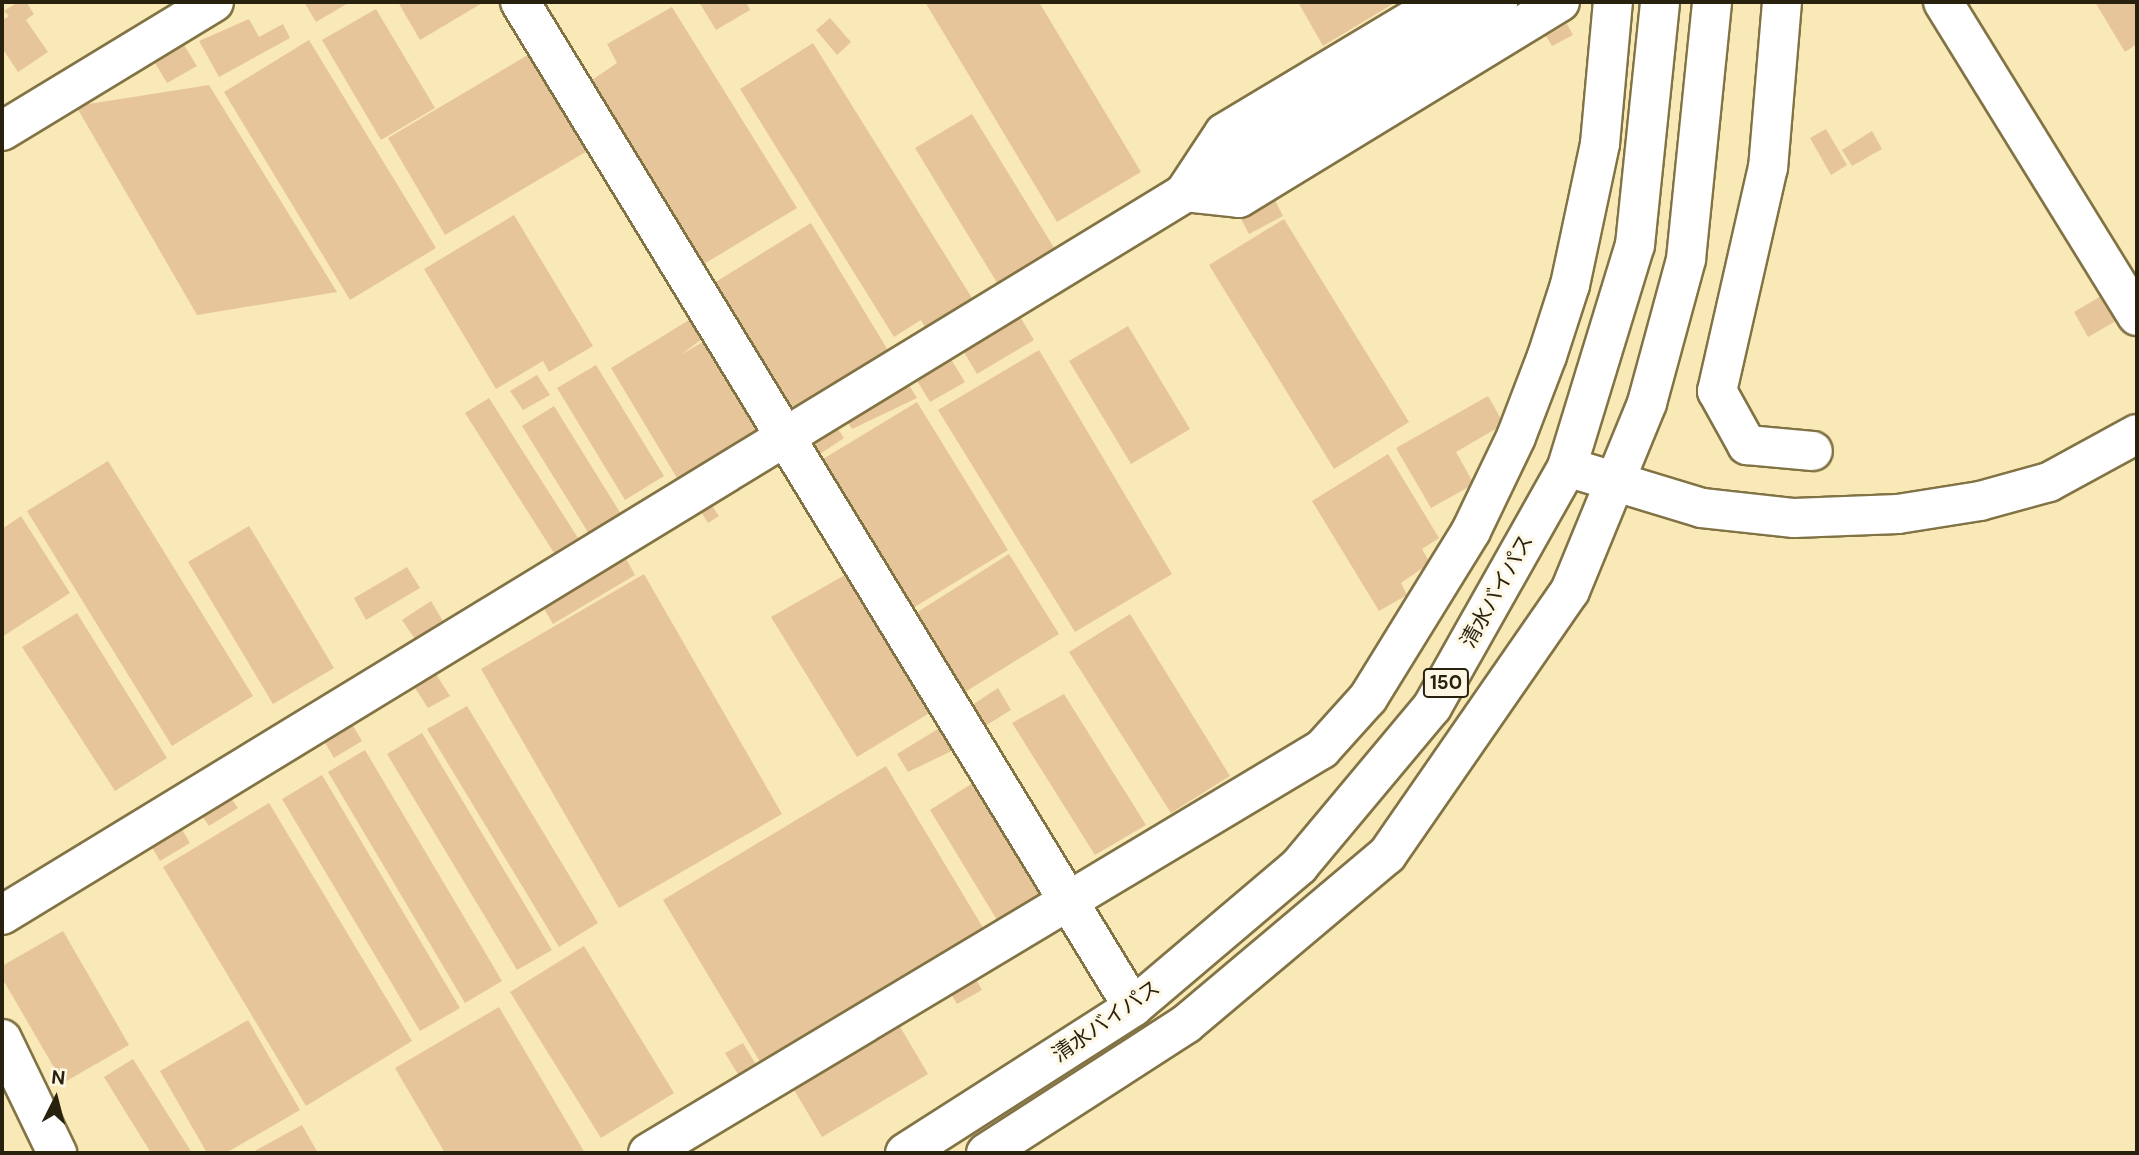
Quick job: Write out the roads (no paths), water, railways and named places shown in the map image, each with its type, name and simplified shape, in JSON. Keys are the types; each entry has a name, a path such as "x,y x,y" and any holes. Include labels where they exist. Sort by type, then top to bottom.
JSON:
{"main road":[{"path":"2,131 214,2"},
{"path":"520,2 1133,1007"},
{"path":"1185,192 1224,133 1442,2"},
{"path":"2,915 1498,2"},
{"path":"1185,192 1239,198 1560,2"},
{"path":"648,1153 1322,749 1368,698 1417,626 1516,438 1570,285 1600,144 1613,2"},
{"name":"清水バイパス","path":"905,1153 1133,1007 1299,866 1432,707 1567,467 1635,246 1660,2"},
{"name":"清水バイパス","path":"986,1153 1186,1024 1387,855 1570,591 1647,403 1686,259 1712,2"},
{"path":"1782,2 1768,167 1717,391 1747,445 1813,451"},
{"path":"1943,2 2137,316"},
{"path":"1567,467 1614,485 1702,508 1794,518 1898,514 1980,501 2049,482 2137,434"},
{"path":"2,1039 57,1153"}]}
